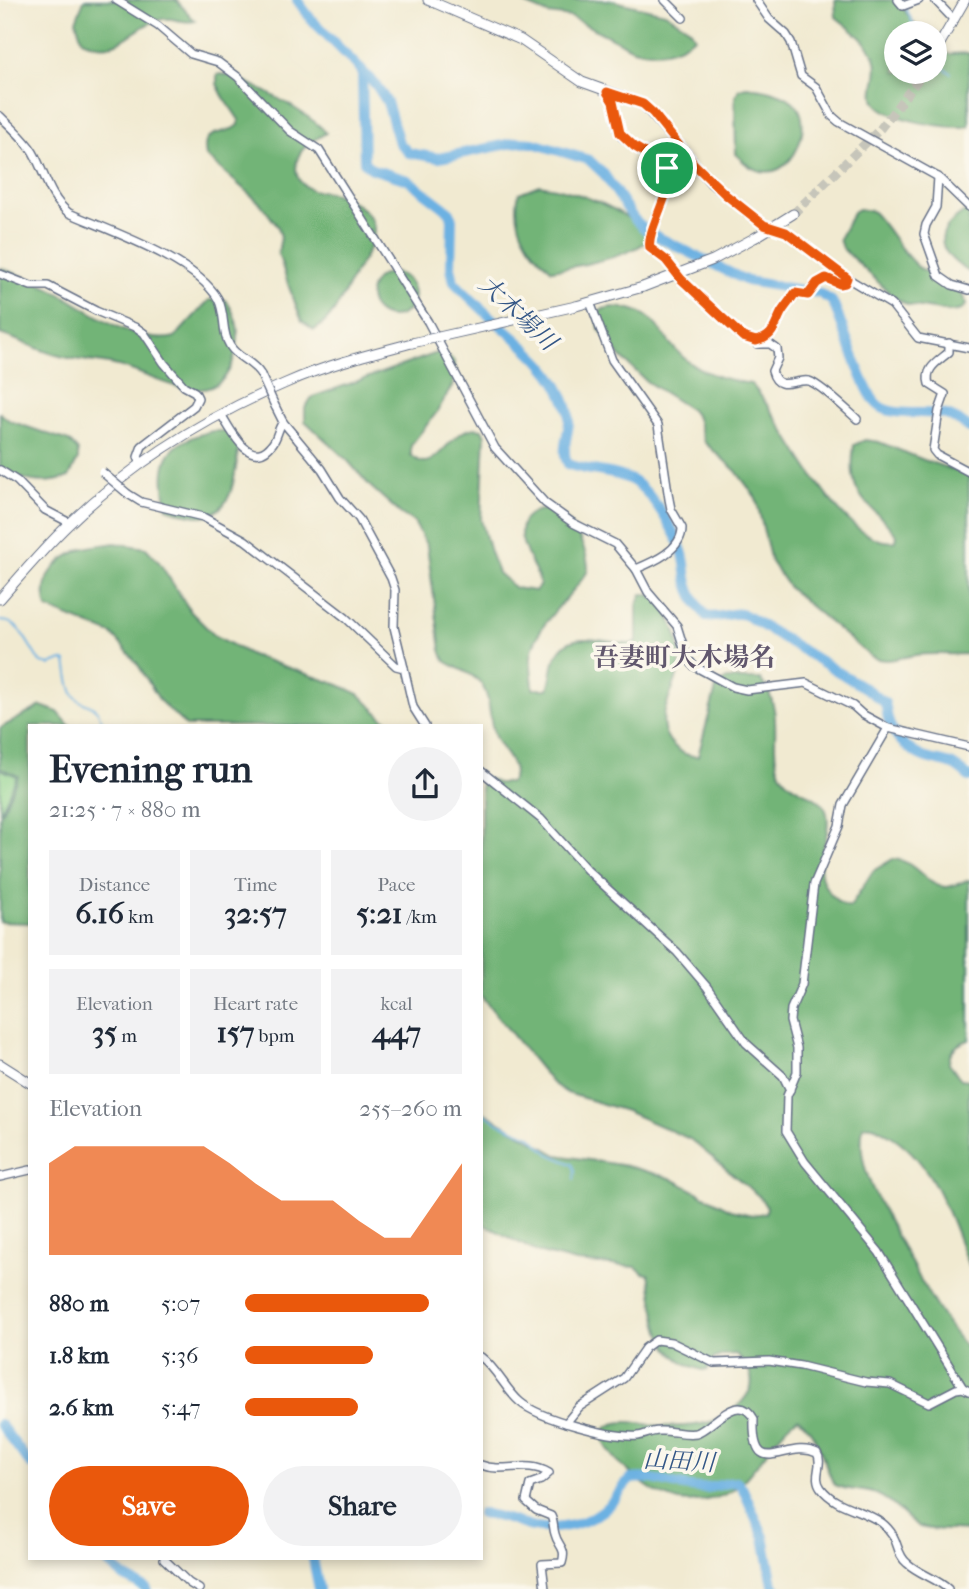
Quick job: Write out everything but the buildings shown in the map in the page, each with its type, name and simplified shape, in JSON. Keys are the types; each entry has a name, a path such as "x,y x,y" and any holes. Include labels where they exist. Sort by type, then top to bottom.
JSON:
{"street":[{"path":"116,0 158,26 191,54 218,62 238,77 290,131 318,150 428,322 495,448 545,503 573,523 615,544 636,569 648,592 677,626 687,658 694,666 733,687 747,690 806,683 892,729 969,747"},
{"path":"428,0 521,40 582,82 643,104 711,183 764,225 786,232 847,278 892,305 918,338 969,348"},
{"path":"664,0 683,18"},
{"path":"755,0 769,19 786,34 801,76 816,88 839,122 938,177 969,207"},
{"path":"898,0 903,6 919,0"},
{"path":"935,0 954,20"},
{"path":"947,32 965,0"},
{"path":"607,92 613,102 620,133 670,171 648,241 650,248 666,260 681,279 750,341 770,344 777,348 778,358 772,375 779,382 811,382 857,419"},
{"path":"0,116 29,146 53,196 62,208 181,265 206,284 221,305 224,332 231,349 251,362 261,375 283,422 359,519 391,578 395,590 394,627 413,706 424,724"},
{"path":"938,177 936,207 924,234 939,276 951,285 969,289"},
{"path":"0,599 70,523 141,464 221,414 287,382 321,370 412,343 576,306 643,287 713,260 774,228 793,214"},
{"path":"0,274 30,286 48,286 96,311 137,328 144,333 164,363 184,386 195,392 198,398 194,406 142,446 138,457 141,464"},
{"path":"750,341 762,340 773,333 783,309 795,293 810,292 817,283 826,278 843,284 847,278"},
{"path":"590,302 612,360 658,425 668,499 682,528 678,541 656,561 636,569"},
{"path":"949,343 949,352 932,366 927,377 929,384 945,394 939,414 935,453 969,472"},
{"path":"221,414 240,445 252,452 266,450 283,422"},
{"path":"0,470 17,481 45,510 70,523"},
{"path":"103,472 141,502 202,517 245,540 346,618 396,666 404,668"},
{"path":"892,729 843,805 839,826 814,884 802,984 791,1009 790,1021 797,1048 797,1072 790,1090 786,1131 792,1144 879,1252 966,1390"},
{"path":"483,773 541,819 596,878 677,952 707,987 746,1043 783,1076 790,1090"},
{"path":"0,1064 28,1082"},
{"path":"0,1177 28,1170"},
{"path":"566,1423 579,1407 624,1378 645,1348 656,1340 671,1342 714,1363 769,1361 866,1382 890,1384 929,1403 956,1389 966,1390"},
{"path":"483,1359 523,1404 566,1423 618,1435 638,1436 657,1431 692,1433 703,1430 732,1409 741,1409 753,1416 756,1448 774,1455 802,1449 817,1453 820,1462 817,1483 822,1490 838,1502 884,1524 897,1539 899,1552 905,1561 948,1589"},
{"path":"483,1466 491,1468 533,1465 549,1473 530,1484 526,1501 536,1510 551,1516 556,1539 563,1546 562,1563 542,1564 545,1589"},
{"path":"165,1560 199,1589"}],"green space":[{"path":"84,0 176,0 195,21 163,19 142,27 117,43 96,45 82,40 76,21"},
{"path":"516,0 609,0 665,13 690,29 695,37 666,51 633,49 571,17 548,14"},
{"path":"835,0 897,0 912,21 884,21 884,84 947,84 947,54 969,53 969,126 920,122 883,109 874,99 877,66 874,55 859,37 836,17"},
{"path":"217,75 259,88 293,107 319,126 326,133 302,150 297,162 297,175 304,185 312,190 324,191 356,204 369,215 372,222 374,235 366,255 336,307 326,321 314,330 302,321 289,287 278,253 281,237 278,227 261,204 206,156 206,141 210,137 239,125 239,120 217,84"},
{"path":"746,87 781,95 797,106 802,118 802,132 798,146 780,168 767,172 752,168 736,154 735,97 739,89"},
{"path":"539,185 600,202 628,218 651,238 642,245 618,255 552,270 529,245 518,215 519,193"},
{"path":"858,209 872,211 917,266 953,287 964,298 966,305 961,310 952,312 908,305 895,298 842,248 839,239 853,212"},
{"path":"969,209 969,272 952,259 942,241 949,224"},
{"path":"0,268 42,284 113,324 160,339 175,337 209,300 226,300 237,326 238,340 227,375 215,385 201,389 184,388 118,366 67,358 0,334"},
{"path":"392,273 407,280 414,295 407,310 392,317 377,310 370,295 377,280"},
{"path":"612,307 640,312 649,318 678,352 696,367 751,384 835,505 855,526 875,539 896,541 897,536 857,489 853,478 854,445 865,440 879,442 969,475 969,654 923,654 888,660 871,657 790,589 771,562 756,498 736,471 704,442 697,418 691,410 646,381 621,357 599,329 598,314 603,309"},
{"path":"437,353 451,358 455,363 453,384 437,412 411,445 411,455 420,461 428,461 436,457 461,433 482,429 485,436 481,520 498,573 515,588 535,591 540,585 521,534 525,519 541,510 562,516 571,525 584,548 587,560 588,571 547,621 534,644 531,656 533,689 548,689 556,657 569,642 588,639 630,644 637,641 637,605 642,594 650,595 660,602 667,612 680,650 678,675 664,716 667,736 682,753 698,756 717,685 727,679 760,679 769,692 773,705 775,755 783,777 825,808 828,825 820,863 821,872 823,882 836,900 850,907 873,871 893,859 909,864 940,886 947,887 969,880 969,1040 954,1048 949,1064 961,1079 969,1080 969,1267 939,1193 918,1159 904,1145 873,1126 863,1126 862,1144 867,1173 883,1210 938,1310 969,1351 969,1531 920,1527 889,1501 876,1494 834,1485 816,1440 798,1418 779,1436 741,1483 721,1496 700,1501 676,1500 654,1491 626,1469 608,1448 603,1438 604,1430 613,1424 632,1422 684,1426 707,1423 727,1415 750,1390 750,1373 736,1354 713,1359 707,1370 691,1366 679,1359 663,1340 649,1274 636,1267 576,1262 537,1252 483,1224 483,1112 557,1155 627,1166 670,1178 731,1210 752,1215 765,1213 767,1208 760,1197 690,1139 626,1111 567,1093 552,1083 483,998 483,777 497,783 510,783 513,766 496,739 482,685 470,674 445,661 441,650 427,546 414,522 370,486 348,461 305,421 305,408 312,397"},
{"path":"0,413 10,421 69,441 78,451 78,459 69,477 33,481 0,467"},
{"path":"213,431 227,431 237,437 239,444 232,489 227,499 221,508 200,516 167,508 163,478 168,456 184,441"},
{"path":"115,543 146,548 159,562 191,612 214,635 251,655 359,694 393,724 184,724 160,701 137,663 112,634 47,608 45,588 51,572 64,558 94,546"},
{"path":"41,706 58,712 68,724 28,724 28,923 0,922 0,816 18,776 0,768 0,728"},
{"path":"0,769 17,776 0,813"}],"waterway":[{"path":"297,0 311,19 376,85 387,102 399,143 409,153 439,158 518,142 533,143 589,160 604,174 634,219 648,232 747,281 819,293 832,301 866,386 878,405 901,413 946,415 969,428"},
{"path":"906,8 912,21"},
{"name":"大木場川","path":"362,70 364,162 372,169 408,180 450,212 451,268 454,282 527,348 554,380 569,414 565,451 568,464 624,477 646,492 661,511 679,543 691,592 706,616 745,615 868,690 885,703 890,725 907,746 918,755 955,766 969,777"},
{"path":"947,70 951,73"},
{"path":"0,621 14,625 19,630 41,663 50,665 62,660 66,662 74,695 93,707 103,724"},
{"path":"483,1113 530,1136 549,1154 572,1164 575,1170 574,1179"},
{"name":"山田川","path":"0,1424 28,1461"},
{"name":"山田川","path":"483,1514 539,1528 561,1527 583,1522 602,1511 631,1479 649,1479 694,1488 737,1482 742,1487 764,1537 776,1589"},
{"name":"山田川","path":"104,1560 123,1576 147,1589"},
{"name":"山田川","path":"313,1560 319,1589"}],"tunnel":[{"path":"793,214 880,129 915,84"}],"district":[{"name":"吾妻町大木場名","path":"684,657"}],"route":[{"path":"607,92 643,104 711,183 767,227 786,232 847,278 845,283 840,284 826,278 817,283 808,295 795,293 783,309 769,337 756,341 743,337 681,279 666,260 650,248 649,237 669,181 670,171 667,168 622,136 613,102 607,92"}]}
